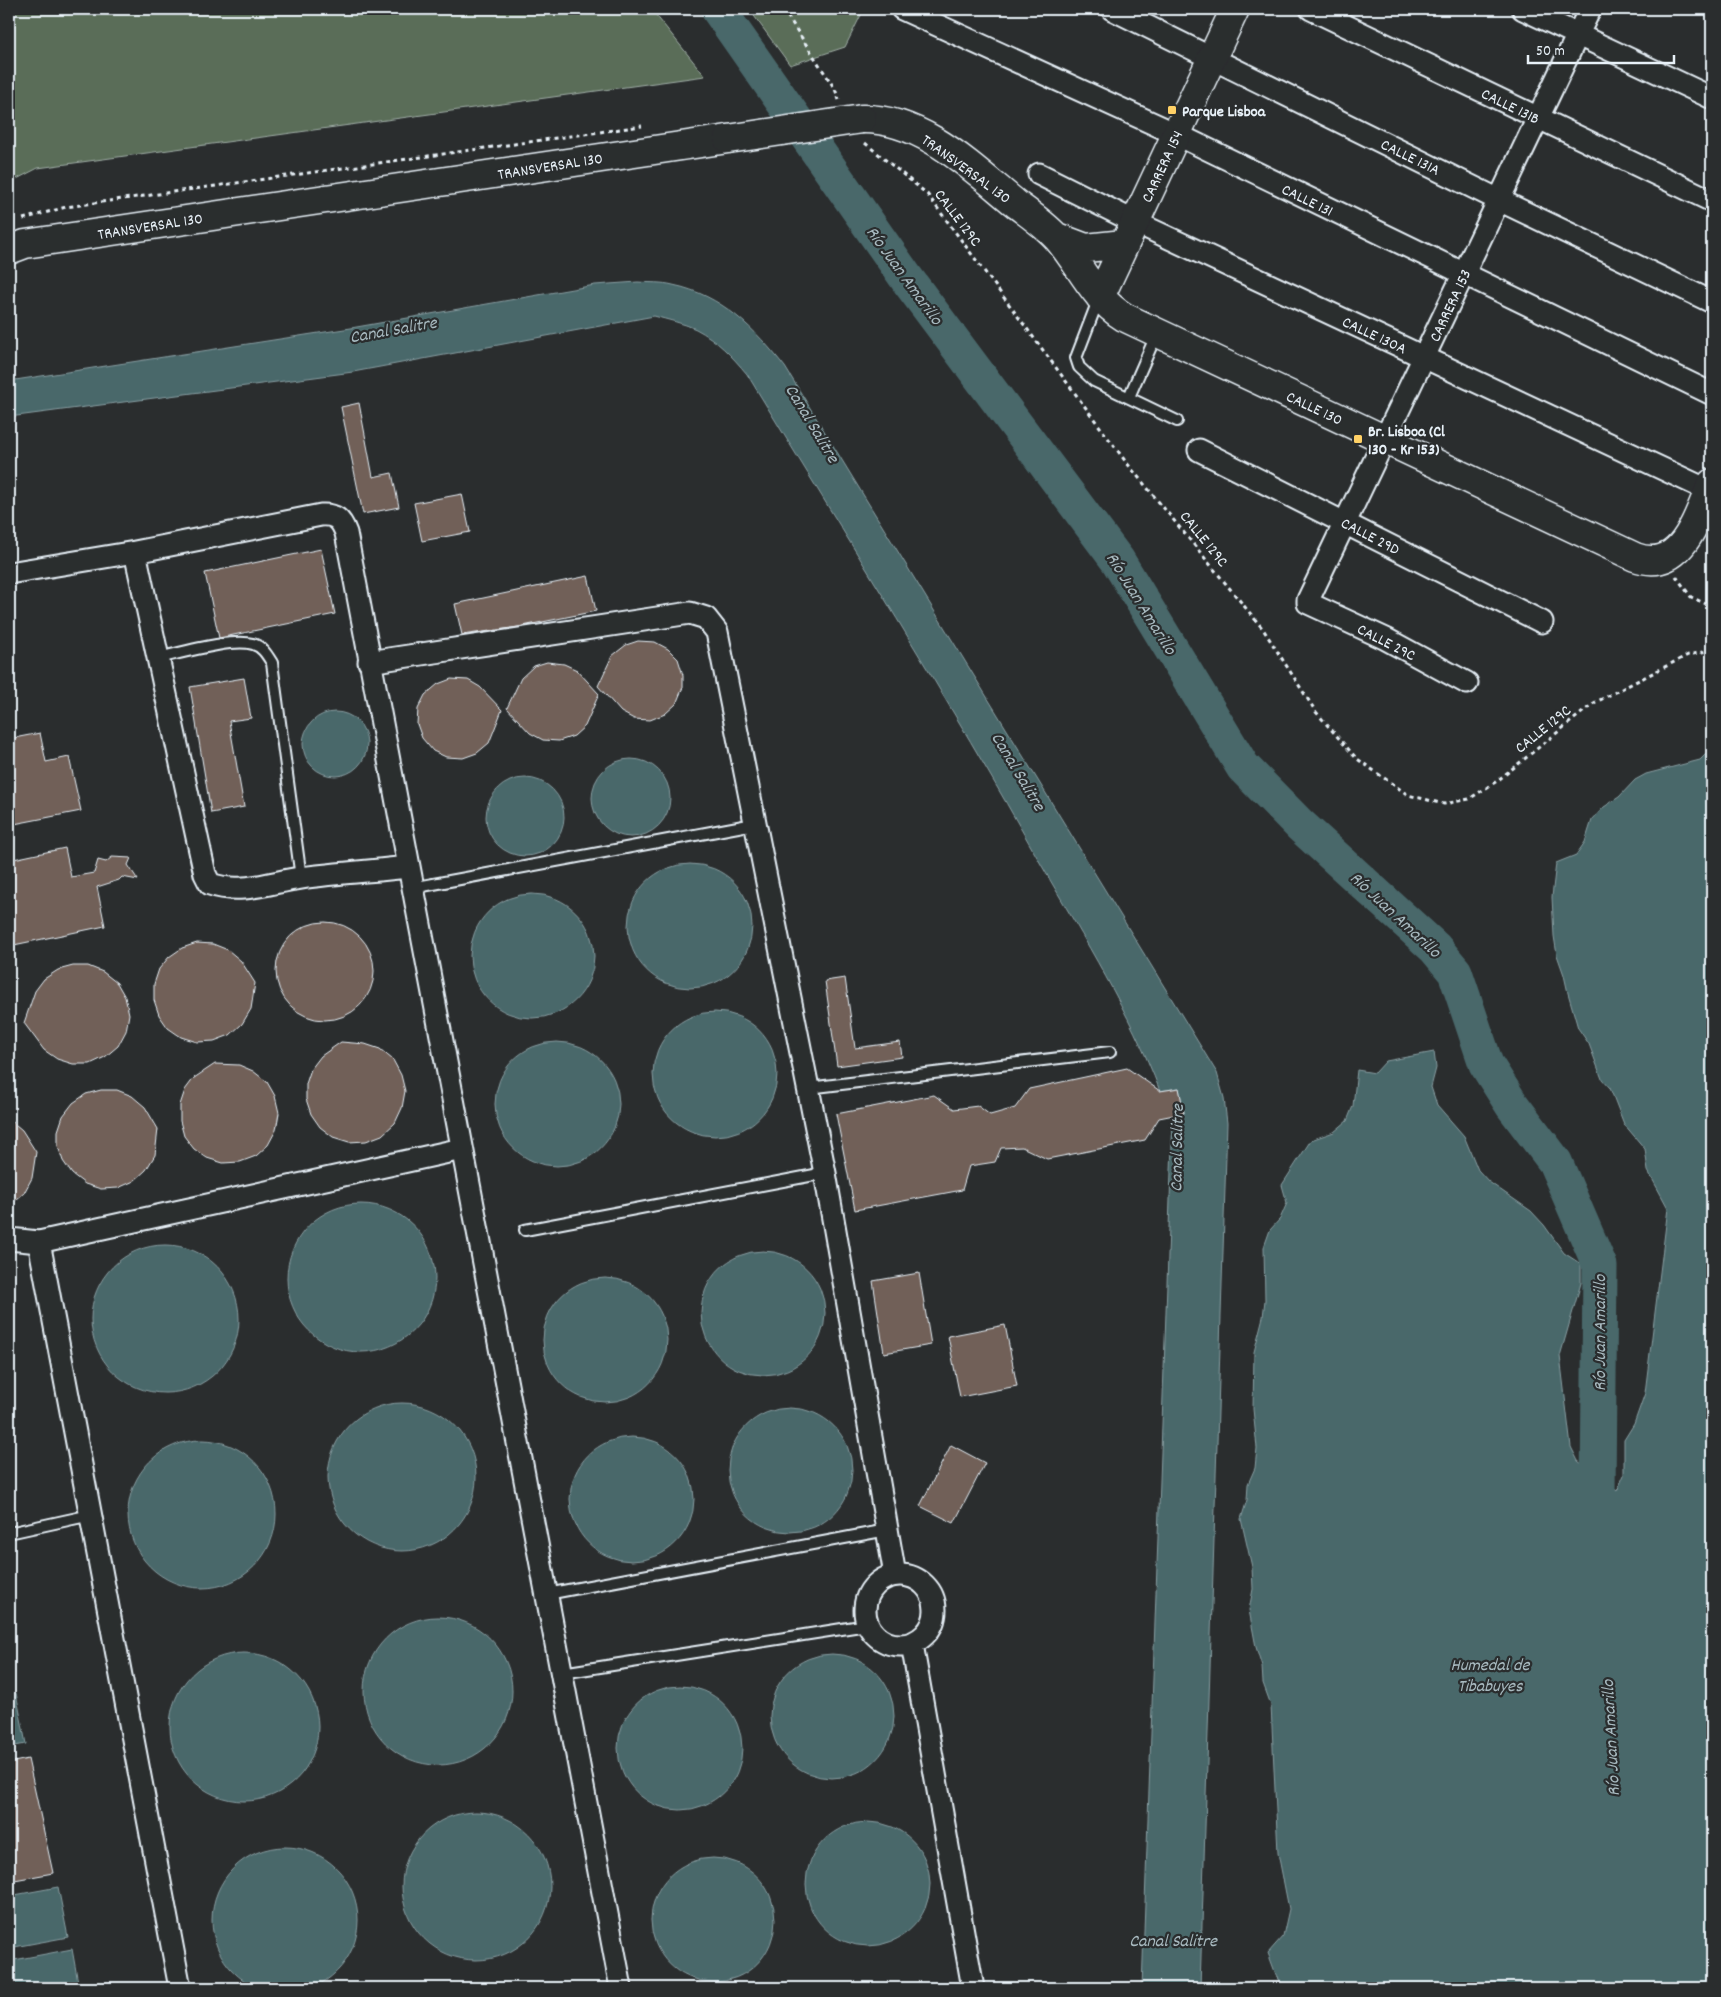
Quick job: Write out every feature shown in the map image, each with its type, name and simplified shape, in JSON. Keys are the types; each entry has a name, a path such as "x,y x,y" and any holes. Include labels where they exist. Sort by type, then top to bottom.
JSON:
{"main road":[{"name":"CARRERA 154","path":"1100,297 1235,9"},
{"name":"TRANSVERSAL 130","path":"9,250 25,244 879,118 896,122 930,138 965,163 1057,237 1100,297"},
{"name":"TRANSVERSAL 130","path":"1057,237 1086,248 1129,233"},
{"name":"CALLE 130","path":"1100,297 1116,312 1157,332 1635,557 1647,561 1660,561 1672,556"},
{"path":"1672,556 1688,536 1711,488"}],"street":[{"name":"CALLE 131","path":"902,9 1176,134 1712,394"},
{"name":"CALLE 131A","path":"1112,9 1499,200 1712,302"},
{"name":"CALLE 131B","path":"1311,9 1712,201"},
{"path":"1523,9 1712,98"},
{"name":"CARRERA 153","path":"1307,602 1590,9"},
{"name":"CALLE 130A","path":"1039,174 1129,233 1424,357 1711,488"},
{"name":"CALLE 29D","path":"1199,450 1542,622"},
{"path":"9,573 135,552 320,515 330,514 342,522 346,533 621,1988"},
{"path":"135,552 205,874 210,884 223,889 247,889 301,878 410,878"},
{"name":"CALLE 29C","path":"1307,602 1386,639 1467,683"},
{"path":"369,662 690,613 706,618 717,632 825,1173 895,1575"},
{"path":"9,1239 39,1242 462,1149"},
{"path":"39,1242 180,1988"},
{"path":"895,1575 908,1575 920,1580 930,1590 935,1602 936,1615 931,1628 923,1638 912,1644 899,1646 886,1643 875,1636 867,1625 864,1612 866,1599 872,1587 882,1579 895,1575"},
{"path":"912,1644 973,1988"}],"lane":[{"path":"1100,297 1076,358 1079,367 1094,381 1177,421"},
{"path":"1129,398 1157,332"},
{"path":"158,658 229,644 253,644 264,650 272,663 301,878"},
{"path":"410,878 754,824"},
{"path":"808,1088 1110,1052"},
{"path":"525,1230 825,1173"},
{"path":"9,1533 91,1515"},
{"path":"547,1594 887,1530"},
{"path":"562,1673 867,1625"}],"path":[{"name":"CALLE 129C","path":"783,9 855,121 927,194 1126,462 1263,629 1316,712 1356,758 1408,795 1444,804 1469,799 1497,781 1594,703 1688,656 1712,650"},
{"path":"18,220 66,207 651,125"},
{"path":"1672,556 1675,573 1691,597 1706,604 1712,602"}],"green space":[{"path":"9,9 651,9 705,76 38,168 9,183"},
{"path":"749,9 864,9 845,47 790,65"}],"water":[{"name":"Canal Salitre","path":"638,282 669,284 691,290 722,305 749,327 785,367 1217,1073 1224,1098 1227,1123 1200,1988 1142,1988 1173,1115 1184,1113 1179,1088 1160,1091 1121,1004 1090,948 934,680 747,374 724,349 704,333 686,325 654,316 353,372 9,417 9,381 351,328 595,285"},
{"path":"335,712 347,714 358,721 365,732 367,744 365,756 358,767 347,774 335,776 323,774 312,767 305,756 303,744 305,732 312,721 323,714"},
{"name":"Humedal de Tibabuyes","path":"1712,748 1712,1988 1281,1988 1268,1953 1283,1936 1289,1909 1278,1853 1271,1705 1263,1683 1262,1666 1256,1647 1249,1610 1253,1589 1252,1567 1241,1519 1247,1500 1248,1484 1255,1468 1257,1448 1253,1409 1254,1352 1263,1317 1265,1300 1264,1247 1270,1230 1280,1219 1287,1203 1282,1185 1311,1140 1334,1132 1347,1121 1353,1106 1357,1070 1375,1073 1386,1061 1434,1052 1436,1068 1431,1087 1437,1105 1464,1136 1478,1170 1489,1182 1531,1211 1544,1225 1564,1253 1581,1264 1581,1283 1560,1356 1571,1447 1578,1461 1617,1491 1624,1475 1624,1440 1634,1424 1645,1393 1668,1208 1648,1171 1645,1149 1624,1124 1610,1088 1602,1079 1589,1044 1578,1028 1557,955 1554,936 1552,897 1556,863 1576,855 1585,842 1592,820 1604,807 1619,797 1635,780 1646,774 1700,760"},
{"path":"631,759 646,762 659,770 667,783 670,798 667,813 659,826 646,834 631,837 616,834 603,826 595,813 592,798 595,783 603,770 616,762"},
{"path":"517,778 533,778 547,784 558,795 564,809 564,825 558,839 547,850 533,856 517,856 503,850 492,839 486,825 486,809 492,795 503,784"},
{"path":"690,864 714,869 734,882 747,902 752,926 747,950 734,970 714,983 690,988 666,983 646,970 633,950 628,926 633,902 646,882 666,869"},
{"path":"532,894 556,899 576,912 589,932 594,956 589,980 576,1000 556,1013 532,1018 508,1013 488,1000 475,980 470,956 475,932 488,912 508,899"},
{"path":"715,1012 739,1017 759,1030 772,1050 777,1074 772,1098 759,1118 739,1131 715,1136 691,1131 671,1118 658,1098 653,1074 658,1050 671,1030 691,1017"},
{"path":"557,1042 581,1047 601,1060 614,1080 619,1104 614,1128 601,1148 581,1161 557,1166 533,1161 513,1148 500,1128 495,1104 500,1080 513,1060 533,1047"},
{"path":"361,1204 389,1209 402,1216 413,1226 423,1237 430,1250 435,1278 430,1306 423,1319 413,1330 402,1340 389,1347 361,1352 333,1347 320,1340 309,1330 299,1319 292,1306 287,1278 292,1250 299,1237 309,1226 320,1216 333,1209"},
{"path":"165,1245 193,1250 206,1257 217,1267 227,1278 234,1291 239,1319 234,1347 227,1360 217,1371 206,1381 193,1388 165,1393 137,1388 124,1381 113,1371 103,1360 96,1347 91,1319 96,1291 103,1278 113,1267 124,1257 137,1250"},
{"path":"763,1251 787,1256 807,1269 820,1289 825,1313 820,1337 807,1357 787,1370 763,1375 739,1370 719,1357 706,1337 701,1313 706,1289 719,1269 739,1256"},
{"path":"605,1278 629,1283 649,1296 662,1316 667,1340 662,1364 649,1384 629,1397 605,1402 581,1397 561,1384 548,1364 543,1340 548,1316 561,1296 581,1283"},
{"path":"402,1403 430,1408 443,1415 454,1425 464,1436 471,1449 476,1477 471,1505 464,1518 454,1529 443,1539 430,1546 402,1551 374,1546 361,1539 350,1529 340,1518 333,1505 328,1477 333,1449 340,1436 350,1425 361,1415 374,1408"},
{"path":"790,1408 814,1413 834,1426 847,1446 852,1470 847,1494 834,1514 814,1527 790,1532 766,1527 746,1514 733,1494 728,1470 733,1446 746,1426 766,1413"},
{"path":"632,1437 656,1442 676,1455 689,1475 694,1499 689,1523 676,1543 656,1556 632,1561 608,1556 588,1543 575,1523 570,1499 575,1475 588,1455 608,1442"},
{"path":"202,1440 230,1445 243,1452 254,1462 264,1473 271,1486 276,1514 271,1542 264,1555 254,1566 243,1576 230,1583 202,1588 174,1583 161,1576 150,1566 140,1555 133,1542 128,1514 133,1486 140,1473 150,1462 161,1452 174,1445"},
{"path":"438,1617 466,1622 479,1629 490,1639 500,1650 507,1663 512,1691 507,1719 500,1732 490,1743 479,1753 466,1760 438,1765 410,1760 397,1753 386,1743 376,1732 369,1719 364,1691 369,1663 376,1650 386,1639 397,1629 410,1622"},
{"path":"244,1653 272,1658 285,1665 296,1675 306,1686 313,1699 318,1727 313,1755 306,1768 296,1779 285,1789 272,1796 244,1801 216,1796 203,1789 192,1779 182,1768 175,1755 170,1727 175,1699 182,1686 192,1675 203,1665 216,1658"},
{"path":"832,1654 856,1659 876,1672 889,1692 894,1716 889,1740 876,1760 856,1773 832,1778 808,1773 788,1760 775,1740 770,1716 775,1692 788,1672 808,1659"},
{"path":"680,1686 704,1691 724,1704 737,1724 742,1748 737,1772 724,1792 704,1805 680,1810 656,1805 636,1792 623,1772 618,1748 623,1724 636,1704 656,1691"},
{"path":"16,1693 26,1744 9,1747 9,1695"},
{"path":"476,1812 504,1817 517,1824 528,1834 538,1845 545,1858 550,1886 545,1914 538,1927 528,1938 517,1948 504,1955 476,1960 448,1955 435,1948 424,1938 414,1927 407,1914 402,1886 407,1858 414,1845 424,1834 435,1824 448,1817"},
{"path":"868,1822 892,1827 912,1840 925,1860 930,1884 925,1908 912,1928 892,1941 868,1946 844,1941 824,1928 811,1908 806,1884 811,1860 824,1840 844,1827"},
{"path":"285,1847 313,1852 337,1868 353,1892 358,1920 353,1948 337,1972 313,1988 285,1993 257,1988 233,1972 217,1948 212,1920 217,1892 233,1868 257,1852"},
{"path":"713,1858 737,1863 757,1876 770,1896 775,1920 770,1944 757,1964 737,1977 713,1982 689,1977 669,1964 656,1944 651,1920 656,1896 669,1876 689,1863"},
{"path":"58,1887 68,1937 9,1948 9,1896"},
{"path":"72,1949 79,1988 9,1988 9,1961"}],"building":[{"path":"359,403 373,477 392,473 399,507 363,514 341,407"},
{"path":"462,494 470,532 422,541 414,503"},
{"path":"321,549 335,614 219,638 205,573"},
{"path":"588,576 596,611 518,627 462,635 455,604"},
{"path":"638,641 655,642 668,649 678,659 683,675 683,687 676,704 665,714 650,720 634,719 621,712 598,686 612,656 626,645"},
{"path":"547,662 564,664 577,670 599,694 585,726 574,736 559,741 543,740 530,733 507,708 521,678 534,666"},
{"path":"244,678 251,718 229,721 244,807 211,813 190,687"},
{"path":"451,679 468,680 480,687 502,710 489,743 477,753 463,758 446,757 433,751 422,738 417,724 418,709 425,695 438,684"},
{"path":"40,733 46,762 69,757 81,811 9,825 9,739"},
{"path":"65,848 71,877 94,873 98,860 106,862 112,857 131,858 128,865 138,880 122,877 119,880 97,887 105,926 9,946 9,860"},
{"path":"325,922 344,925 360,936 371,952 374,971 371,990 360,1006 344,1017 325,1020 306,1017 290,1006 279,990 276,971 279,952 290,936 306,925"},
{"path":"197,943 213,944 228,950 241,961 255,983 251,1009 242,1024 230,1035 214,1041 197,1042 181,1037 168,1028 159,1015 154,1000 154,984 159,969 169,957 182,948"},
{"path":"73,966 88,966 103,972 117,983 125,997 129,1014 126,1031 118,1046 105,1057 90,1064 73,1064 57,1059 44,1050 24,1023 35,991 44,979 58,970"},
{"path":"845,978 855,1048 900,1042 902,1057 837,1066 825,981"},
{"path":"341,1042 365,1044 380,1049 393,1060 401,1075 405,1091 402,1108 395,1123 382,1135 366,1141 349,1142 333,1137 320,1127 311,1114 306,1099 306,1084 311,1069 321,1056"},
{"path":"215,1064 239,1065 253,1071 267,1082 275,1096 279,1113 276,1130 268,1145 256,1156 240,1162 223,1163 207,1158 194,1149 184,1136 180,1121 180,1105 185,1090 194,1078"},
{"path":"1127,1068 1160,1091 1179,1088 1184,1113 1159,1118 1145,1140 1047,1159 1022,1147 1001,1148 995,1162 969,1166 962,1190 855,1210 836,1114 934,1095 954,1109 978,1106 990,1115 1015,1108 1029,1089"},
{"path":"101,1090 117,1090 132,1096 145,1107 158,1129 155,1155 146,1170 134,1181 118,1188 101,1189 85,1184 72,1174 63,1161 58,1146 58,1131 63,1116 73,1103 86,1094"},
{"path":"9,1119 22,1130 36,1152 32,1178 24,1193 9,1206"},
{"path":"919,1273 931,1345 884,1353 873,1281"},
{"path":"1005,1325 1017,1386 960,1397 948,1336"},
{"path":"951,1445 985,1463 954,1523 920,1506"},
{"path":"28,1759 53,1873 9,1881 9,1763"}],"waterway":[{"name":"Río Juan Amarillo","path":"718,9 907,279 1118,561 1243,767 1300,825 1435,948 1455,972 1486,1064 1512,1105 1555,1162 1600,1266 1598,1492 1600,1525"}],"place":[{"name":"Parque Lisboa","path":"1172,110"},
{"name":"Br. Lisboa (Cl 130 - Kr 153)","path":"1358,439"}]}
